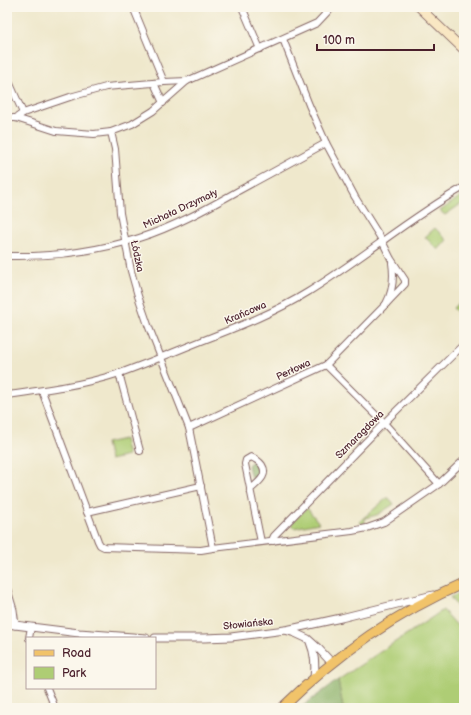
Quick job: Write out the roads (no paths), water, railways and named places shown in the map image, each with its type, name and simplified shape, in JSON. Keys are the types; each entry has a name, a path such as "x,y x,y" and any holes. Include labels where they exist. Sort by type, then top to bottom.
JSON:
{"main road":[{"path":"419,7 464,50"},
{"path":"282,708 314,678 358,643 413,608 441,592 464,582"}],"street":[{"path":"133,7 164,82"},
{"path":"242,7 260,49"},
{"path":"7,118 16,118 56,131 94,134 111,132 132,124 153,111 187,81 317,23 332,7"},
{"name":"Perłowa","path":"189,428 326,365 405,284 406,280 391,259 326,143 283,39"},
{"path":"7,77 23,113"},
{"path":"16,118 23,113 70,96 106,87 187,81"},
{"path":"154,83 163,103"},
{"name":"Łódzka","path":"111,132 115,149 120,213 131,271 138,296 189,428 214,548"},
{"name":"Michała Drzymały","path":"7,256 64,255 88,252 141,238 205,210 326,143"},
{"name":"Krańcowa","path":"7,395 42,391 91,381 119,373 282,308 334,276 436,204 464,188"},
{"name":"Perłowa","path":"386,304 392,289 393,270 391,259"},
{"name":"Szmaragdowa","path":"273,541 272,538 384,423 464,344"},
{"path":"326,365 384,423 439,484"},
{"path":"119,373 140,451"},
{"path":"42,391 98,540 100,545 104,548 201,550 352,531 384,522 439,484 464,460"},
{"path":"250,490 263,478 264,475 263,466 256,459 251,458 245,462 250,490 261,542"},
{"path":"87,512 201,486"},
{"path":"7,590 13,610 15,625"},
{"path":"285,630 340,618 441,592"},
{"path":"7,624 79,633 133,637"},
{"path":"29,637 30,627"},
{"name":"Słowiańska","path":"156,638 231,637 285,630 296,633 310,642 332,663"},
{"path":"310,642 315,659 314,678"},
{"path":"47,689 55,708"}]}
